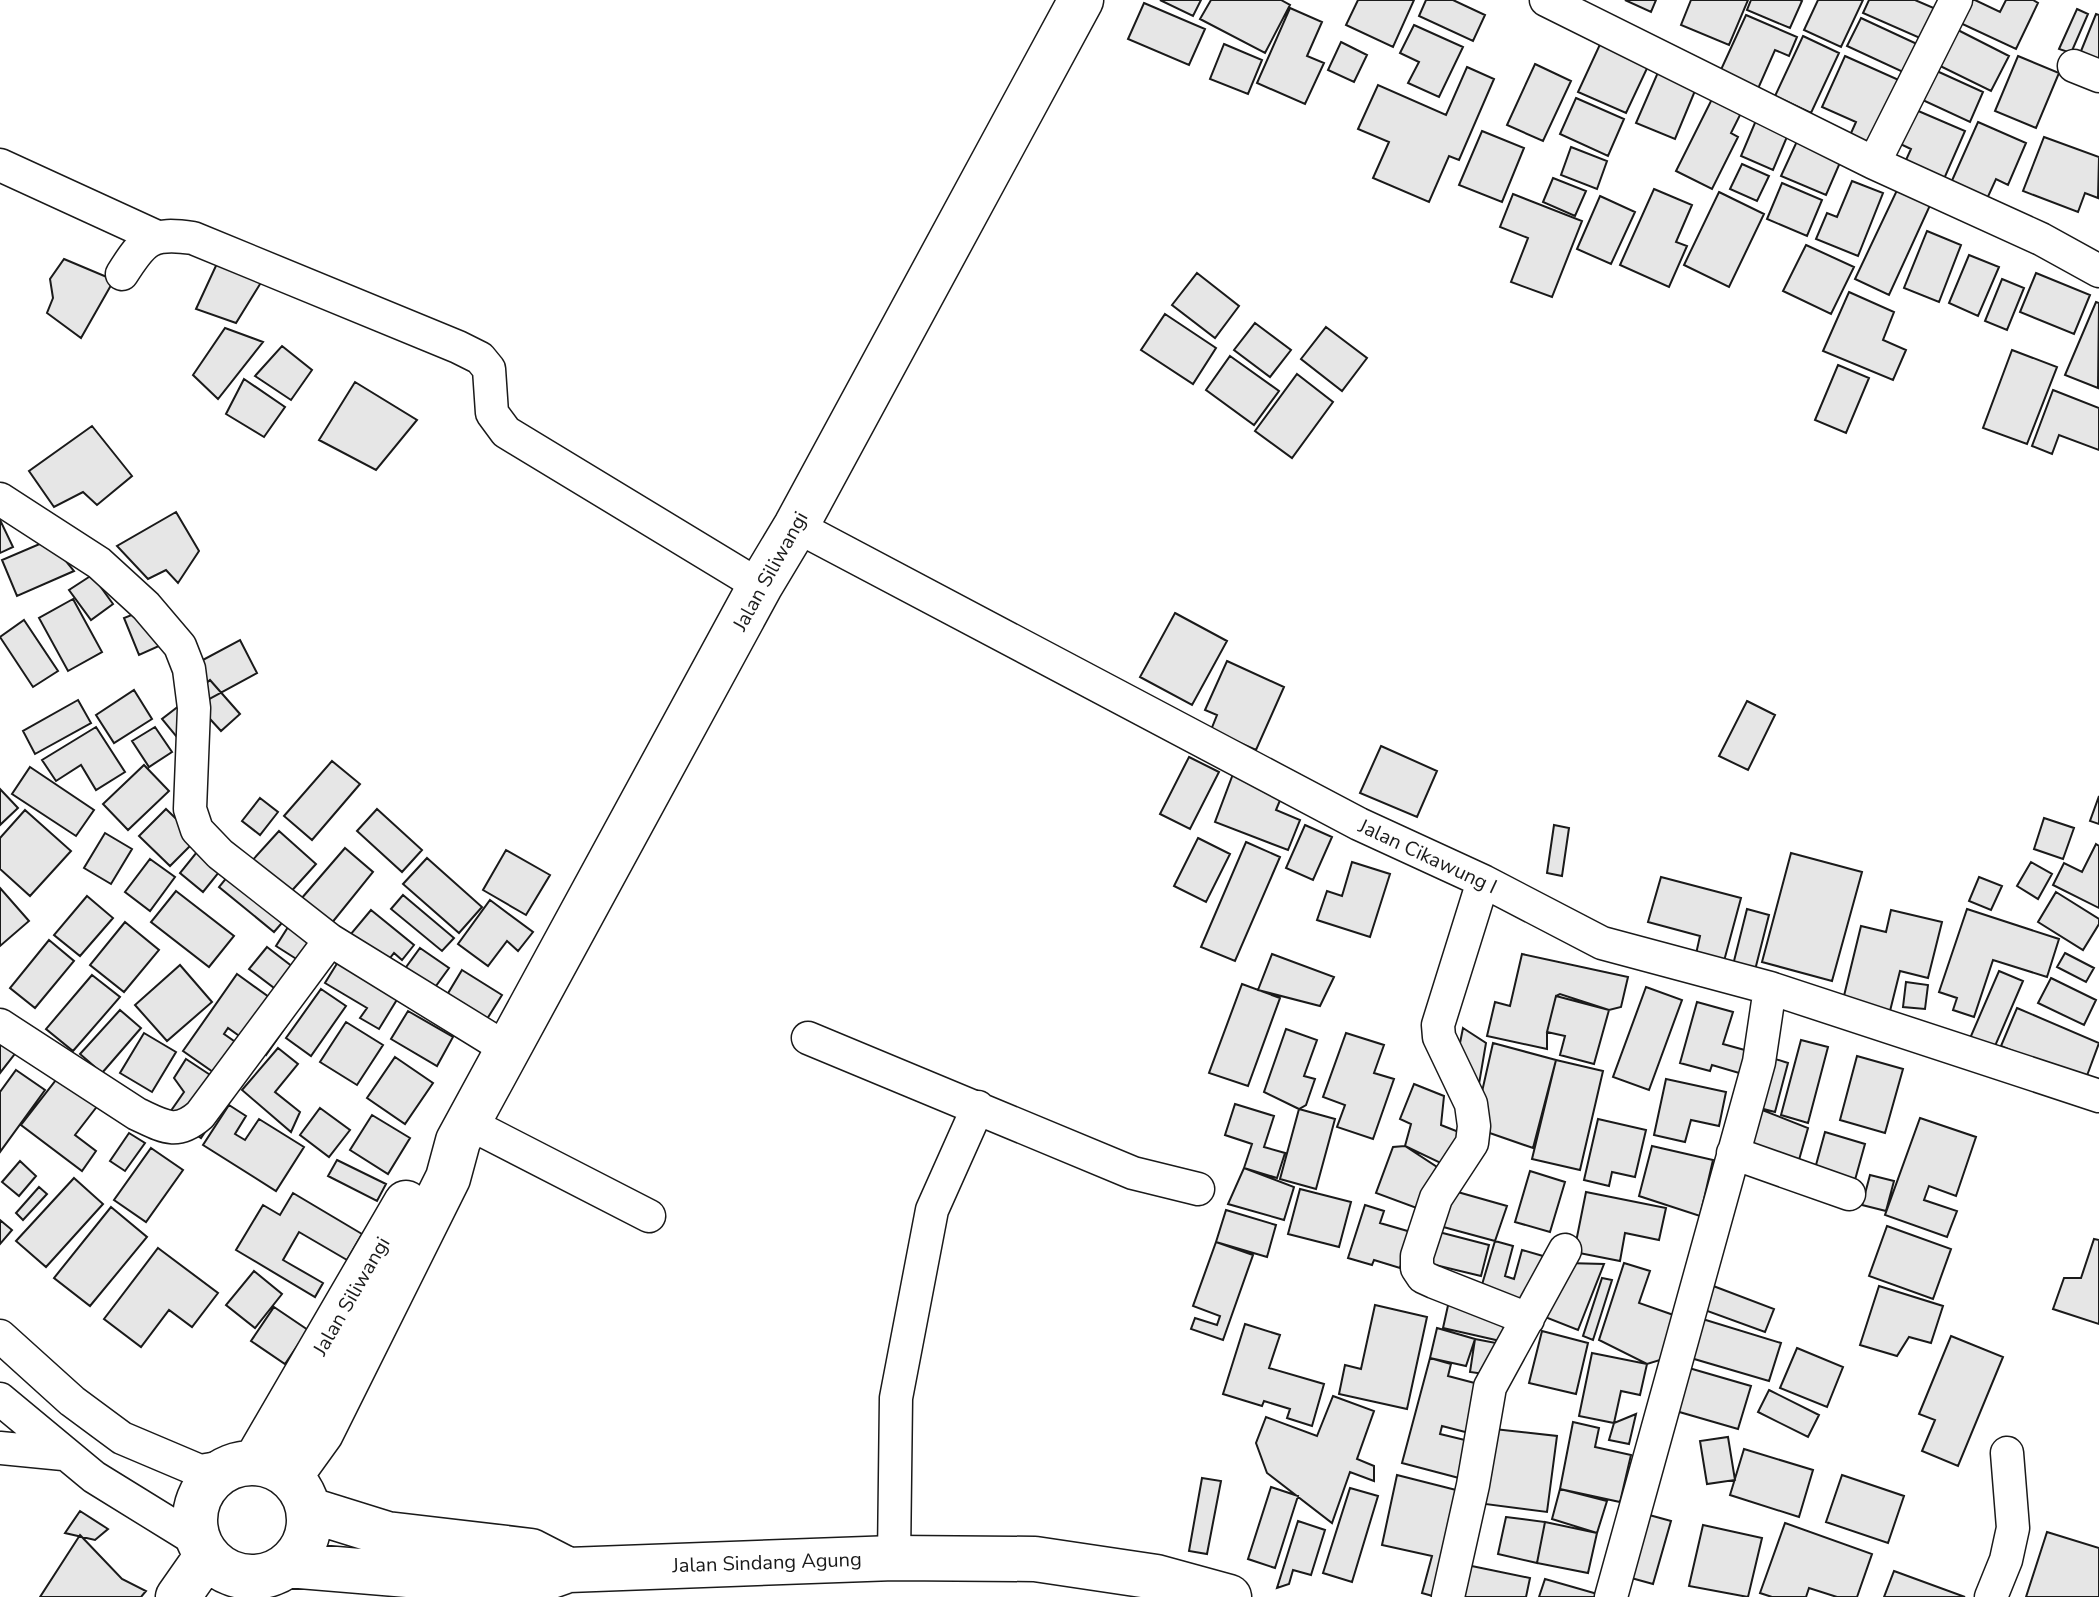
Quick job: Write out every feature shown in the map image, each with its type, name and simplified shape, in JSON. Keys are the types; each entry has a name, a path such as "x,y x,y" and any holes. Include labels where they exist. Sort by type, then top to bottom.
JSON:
{"main road":[{"name":"Jalan Siliwangi","path":"270,1478 321,1433 448,1178 463,1132 507,1049 760,586 796,526 1081,0"},
{"name":"Jalan Sindang Agung","path":"270,1478 387,1534 531,1551 568,1570 894,1558 1035,1559 1156,1577 1229,1597"},
{"path":"178,1597 217,1568 265,1577 288,1565 306,1541 270,1478 199,1499 217,1568"},
{"path":"288,1565 526,1585 568,1570"}],"street":[{"path":"1546,0 1874,163 2041,239 2099,271"},
{"path":"1874,163 1956,0"},
{"path":"0,165 155,236 193,238 401,322 480,358 489,369 492,413 506,432 760,586"},
{"path":"122,274 138,249 155,236"},
{"path":"0,499 99,563 146,606 180,646 189,669 194,708 190,809 197,830 220,854 330,940 507,1049"},
{"name":"Jalan Cikawung I","path":"796,526 1359,824 1483,881 1602,943 1770,988 2095,1085"},
{"path":"1483,881 1438,1025 1439,1037 1471,1104 1474,1126 1472,1143 1436,1198 1417,1256 1417,1268 1423,1277 1528,1319"},
{"path":"0,1025 137,1114 177,1129 189,1125 200,1115 330,940"},
{"path":"1611,1597 1759,1062 1770,988"},
{"path":"808,1038 1133,1173 1198,1189"},
{"path":"894,1558 896,1398 932,1210 978,1107"},
{"path":"463,1132 649,1216"},
{"path":"1733,1153 1849,1194"},
{"path":"1448,1597 1473,1485 1490,1387 1565,1250"},
{"path":"0,1336 72,1401 122,1438 200,1471 270,1478"},
{"path":"0,1399 63,1454 136,1505 217,1568"},
{"path":"0,1448 63,1454"},
{"path":"1991,1597 2006,1560 2013,1528 2007,1453"}],"building":[{"path":"1160,0 1201,0 1193,16"},
{"path":"1211,0 1281,0 1290,5 1265,53 1200,19"},
{"path":"1358,0 1414,0 1393,47 1346,25"},
{"path":"1426,0 1453,0 1485,15 1473,41 1419,16"},
{"path":"1625,0 1656,0 1651,12"},
{"path":"1691,0 1748,0 1729,45 1681,25"},
{"path":"1751,0 1802,1 1790,28 1747,10"},
{"path":"1818,0 1863,0 1841,47 1804,30"},
{"path":"1869,0 1915,0 1943,12 1929,42 1863,13"},
{"path":"1966,0 1975,0 2000,12 2006,0 2033,0 2038,3 2016,49 1956,21"},
{"path":"1144,3 1205,29 1189,65 1128,39"},
{"path":"1290,8 1322,22 1307,56 1324,63 1305,104 1257,83"},
{"path":"2077,9 2088,14 2071,53 2059,49"},
{"path":"2096,14 2099,15 2099,64 2079,56"},
{"path":"1746,15 1797,37 1789,56 1775,50 1757,91 1719,74"},
{"path":"1861,18 1917,44 1903,72 1847,46"},
{"path":"1414,25 1463,47 1439,97 1408,83 1419,62 1400,53"},
{"path":"1950,26 2009,56 1991,91 1932,62"},
{"path":"1803,36 1839,53 1811,113 1775,96"},
{"path":"1602,40 1650,62 1626,113 1578,92"},
{"path":"1341,42 1367,55 1354,82 1328,70"},
{"path":"1224,44 1262,60 1248,94 1210,79"},
{"path":"1845,56 1901,81 1869,151 1847,142 1856,122 1822,107"},
{"path":"2018,56 2059,73 2036,128 1995,111"},
{"path":"1535,64 1571,81 1543,141 1507,125"},
{"path":"1467,67 1494,79 1459,160 1449,156 1429,202 1373,178 1389,142 1358,129 1378,85 1446,115"},
{"path":"1928,67 1983,92 1970,122 1914,96"},
{"path":"1659,70 1697,86 1675,139 1636,123"},
{"path":"1715,93 1744,107 1731,133 1738,137 1712,189 1676,171"},
{"path":"1576,98 1624,119 1608,156 1560,134"},
{"path":"1909,107 1965,131 1940,188 1901,171 1911,149 1894,141"},
{"path":"1757,118 1789,132 1773,170 1741,156"},
{"path":"1978,122 2026,143 2008,185 1996,179 1986,201 1950,185"},
{"path":"1482,131 1524,148 1502,202 1459,185"},
{"path":"2044,137 2099,157 2098,198 2085,193 2078,212 2023,191"},
{"path":"1798,139 1842,158 1826,195 1781,176"},
{"path":"1571,147 1607,161 1597,189 1561,175"},
{"path":"1742,164 1769,176 1757,201 1730,189"},
{"path":"1553,178 1586,191 1575,216 1543,202"},
{"path":"1852,181 1883,193 1858,256 1816,239 1827,213 1837,217"},
{"path":"1782,183 1822,200 1807,236 1767,219"},
{"path":"1899,186 1932,201 1889,295 1855,279"},
{"path":"1654,189 1692,205 1676,242 1687,246 1669,287 1620,265"},
{"path":"1719,192 1764,214 1729,287 1684,265"},
{"path":"1513,194 1582,221 1552,297 1511,282 1528,238 1500,227"},
{"path":"1600,196 1635,212 1611,264 1577,249"},
{"path":"1927,231 1961,245 1939,302 1904,288"},
{"path":"1806,245 1854,267 1831,314 1783,291"},
{"path":"1969,255 1999,267 1978,316 1949,303"},
{"path":"220,257 265,276 236,323 196,309"},
{"path":"64,259 114,280 81,338 47,313 53,298 50,279"},
{"path":"1197,273 1239,306 1215,338 1172,305"},
{"path":"2036,273 2090,295 2074,334 2020,312"},
{"path":"2002,279 2024,288 2007,330 1985,321"},
{"path":"1849,292 1894,312 1883,340 1906,350 1893,380 1823,351"},
{"path":"2096,302 2099,303 2098,388 2065,375"},
{"path":"1165,314 1216,348 1193,384 1141,350"},
{"path":"1255,323 1291,350 1270,377 1234,350"},
{"path":"1326,327 1367,358 1342,391 1301,359"},
{"path":"225,328 263,342 218,399 193,375"},
{"path":"282,346 312,370 291,400 255,376"},
{"path":"2012,350 2057,367 2027,444 1983,428"},
{"path":"1230,356 1279,391 1254,425 1206,390"},
{"path":"1838,365 1869,378 1846,433 1815,420"},
{"path":"1297,374 1333,402 1292,458 1255,431"},
{"path":"244,379 285,407 264,437 226,414"},
{"path":"355,382 417,420 376,470 319,440"},
{"path":"2053,390 2099,408 2099,450 2059,435 2052,454 2032,446"},
{"path":"92,426 132,476 97,505 83,492 54,507 29,471"},
{"path":"176,512 199,551 178,583 166,570 148,579 117,546"},
{"path":"0,520 13,547 0,553"},
{"path":"49,540 74,571 17,596 2,560"},
{"path":"92,575 113,604 91,620 69,590"},
{"path":"73,599 102,652 68,671 39,618"},
{"path":"144,610 159,646 139,655 124,618"},
{"path":"1175,613 1227,641 1192,705 1140,677"},
{"path":"24,620 58,671 33,687 0,637"},
{"path":"240,640 257,673 204,702 186,669"},
{"path":"1227,661 1284,687 1256,750 1211,730 1217,715 1205,710"},
{"path":"210,680 240,714 221,731 190,697"},
{"path":"134,690 152,719 114,743 96,715"},
{"path":"78,700 91,723 35,754 23,731"},
{"path":"1747,701 1775,715 1748,770 1719,756"},
{"path":"184,702 185,747 162,719"},
{"path":"96,727 125,772 96,790 81,765 56,781 42,760"},
{"path":"155,727 172,752 149,767 132,741"},
{"path":"1381,746 1437,771 1417,817 1360,793"},
{"path":"1189,757 1219,772 1190,829 1160,814"},
{"path":"332,761 360,784 312,840 284,816"},
{"path":"144,765 169,791 128,830 103,804"},
{"path":"30,767 94,810 76,836 12,794"},
{"path":"1233,774 1283,793 1276,810 1300,820 1288,850 1215,822"},
{"path":"0,789 18,808 0,825"},
{"path":"2099,796 2099,824 2090,821"},
{"path":"260,798 278,812 260,835 242,821"},
{"path":"166,809 197,839 170,866 139,836"},
{"path":"377,809 422,850 402,872 357,831"},
{"path":"25,810 71,851 30,896 0,869 0,838"},
{"path":"2044,818 2074,828 2063,859 2034,849"},
{"path":"1305,825 1332,837 1313,880 1286,868"},
{"path":"1554,825 1569,828 1562,876 1547,873"},
{"path":"279,831 316,864 287,896 250,863"},
{"path":"213,832 236,851 203,892 180,873"},
{"path":"105,833 132,849 111,884 84,868"},
{"path":"1198,838 1230,854 1206,902 1174,886"},
{"path":"1246,842 1280,857 1235,961 1201,947"},
{"path":"2096,844 2099,846 2099,908 2053,885 2064,863 2082,872"},
{"path":"345,848 373,872 331,924 301,899"},
{"path":"506,850 550,875 526,915 483,890"},
{"path":"1791,853 1862,872 1832,981 1762,962"},
{"path":"427,858 482,907 459,933 403,884"},
{"path":"150,859 175,877 150,911 125,892"},
{"path":"1352,862 1390,874 1370,937 1317,920 1327,891 1342,896"},
{"path":"2031,862 2052,874 2038,899 2017,886"},
{"path":"232,871 287,917 274,932 219,887"},
{"path":"1661,877 1741,898 1724,961 1696,954 1700,936 1648,922"},
{"path":"1979,877 2002,886 1991,910 1969,901"},
{"path":"0,888 29,921 0,946"},
{"path":"176,891 234,936 209,967 151,922"},
{"path":"2056,892 2099,919 2083,950 2038,922"},
{"path":"403,895 454,938 442,951 391,909"},
{"path":"87,896 113,918 80,956 54,935"},
{"path":"490,900 533,932 518,951 507,941 488,966 458,944"},
{"path":"1747,909 1769,915 1755,970 1733,965"},
{"path":"1967,909 2059,939 2047,977 1993,960 1974,1017 1953,1010 1957,998 1939,992"},
{"path":"371,910 414,945 402,960 394,953 386,963 350,935"},
{"path":"1891,910 1942,922 1928,978 1900,971 1889,1015 1842,1004 1861,926 1886,932"},
{"path":"125,922 159,950 124,992 90,965"},
{"path":"290,924 334,953 320,974 276,946"},
{"path":"49,940 74,961 35,1008 10,988"},
{"path":"267,947 311,981 294,1003 249,969"},
{"path":"420,948 449,968 433,990 404,970"},
{"path":"2065,953 2094,968 2086,982 2057,967"},
{"path":"1272,954 1334,977 1320,1006 1258,990"},
{"path":"1522,954 1628,977 1621,1007 1609,1010 1560,994 1556,996 1547,1032 1547,1049 1487,1036 1495,1002 1510,1006"},
{"path":"341,957 401,993 379,1029 360,1018 367,1008 325,983"},
{"path":"180,965 212,1002 167,1041 135,1005"},
{"path":"462,970 502,995 487,1019 447,995"},
{"path":"1999,971 2023,981 1992,1053 1968,1043"},
{"path":"237,974 294,1015 266,1055 228,1028 224,1034 257,1057 236,1088 183,1051"},
{"path":"92,975 120,997 73,1051 46,1029"},
{"path":"2051,978 2096,1000 2084,1025 2038,1003"},
{"path":"1906,982 1928,985 1925,1009 1903,1007"},
{"path":"1242,984 1280,998 1248,1086 1209,1073"},
{"path":"1646,987 1682,1000 1649,1090 1613,1077"},
{"path":"321,989 346,1006 311,1056 286,1038"},
{"path":"1556,996 1609,1010 1594,1064 1560,1055 1565,1036 1547,1032"},
{"path":"1697,1002 1733,1012 1723,1044 1752,1052 1746,1075 1712,1065 1710,1071 1680,1063"},
{"path":"2017,1008 2099,1043 2085,1081 2001,1046"},
{"path":"120,1010 141,1028 102,1073 80,1054"},
{"path":"408,1011 453,1037 437,1066 391,1039"},
{"path":"346,1022 383,1045 357,1085 320,1062"},
{"path":"1463,1028 1486,1043 1479,1084 1457,1058"},
{"path":"0,1029 21,1046 0,1073"},
{"path":"1286,1029 1317,1040 1304,1076 1315,1079 1306,1105 1299,1109 1264,1092"},
{"path":"144,1033 176,1052 152,1092 120,1073"},
{"path":"1346,1033 1384,1045 1374,1073 1394,1079 1373,1139 1337,1127 1345,1105 1323,1097"},
{"path":"1801,1040 1828,1047 1808,1123 1781,1115"},
{"path":"1493,1043 1556,1060 1533,1148 1481,1130 1479,1105"},
{"path":"278,1048 298,1064 275,1092 300,1112 291,1132 242,1090"},
{"path":"1766,1056 1788,1063 1775,1112 1752,1106"},
{"path":"1857,1056 1903,1069 1885,1133 1840,1120"},
{"path":"395,1057 433,1083 405,1124 367,1098"},
{"path":"186,1059 233,1090 201,1138 168,1115 184,1092 174,1078"},
{"path":"1556,1060 1603,1071 1580,1170 1532,1159"},
{"path":"16,1070 45,1090 0,1152 0,1092"},
{"path":"63,1071 102,1100 75,1135 96,1151 82,1171 21,1125"},
{"path":"1666,1079 1726,1092 1719,1126 1691,1120 1685,1142 1654,1135"},
{"path":"1414,1084 1444,1096 1441,1125 1464,1134 1451,1168 1405,1146 1411,1124 1400,1119"},
{"path":"1235,1104 1274,1116 1264,1147 1285,1153 1277,1178 1244,1168 1252,1144 1225,1135"},
{"path":"229,1105 246,1116 235,1134 245,1140 259,1119 304,1147 276,1191 203,1145"},
{"path":"1752,1106 1808,1128 1797,1167 1740,1149"},
{"path":"320,1108 350,1130 329,1157 300,1135"},
{"path":"1299,1109 1335,1119 1316,1189 1280,1179"},
{"path":"372,1115 410,1138 388,1174 350,1150"},
{"path":"1920,1118 1976,1137 1956,1196 1929,1186 1924,1200 1957,1211 1947,1237 1885,1215"},
{"path":"1598,1119 1646,1130 1635,1177 1612,1172 1609,1186 1584,1180"},
{"path":"1825,1132 1865,1144 1853,1187 1813,1176"},
{"path":"129,1133 145,1143 125,1171 110,1161"},
{"path":"1405,1146 1437,1167 1422,1210 1376,1193 1393,1147"},
{"path":"1652,1146 1713,1160 1700,1216 1639,1196"},
{"path":"151,1148 183,1170 146,1222 114,1200"},
{"path":"337,1160 386,1184 377,1201 328,1176"},
{"path":"20,1161 36,1176 19,1196 2,1182"},
{"path":"1244,1168 1294,1187 1284,1220 1228,1204"},
{"path":"1530,1171 1565,1182 1550,1232 1515,1222"},
{"path":"1870,1175 1894,1181 1886,1211 1862,1205"},
{"path":"74,1178 103,1204 46,1267 16,1241"},
{"path":"39,1187 47,1194 23,1220 16,1213"},
{"path":"1300,1189 1351,1202 1339,1247 1288,1234"},
{"path":"1447,1189 1507,1206 1495,1241 1436,1225"},
{"path":"1586,1192 1666,1208 1659,1240 1625,1233 1620,1261 1574,1252"},
{"path":"293,1193 362,1234 347,1260 299,1232 283,1260 323,1283 315,1297 236,1250 263,1205 280,1215"},
{"path":"1365,1205 1384,1211 1380,1223 1411,1232 1400,1268 1374,1260 1372,1265 1348,1258"},
{"path":"111,1207 147,1237 90,1306 54,1278"},
{"path":"1226,1210 1276,1225 1267,1257 1216,1242"},
{"path":"0,1220 12,1230 0,1244"},
{"path":"1887,1226 1951,1249 1933,1299 1869,1276"},
{"path":"1435,1231 1489,1245 1481,1276 1427,1263"},
{"path":"2094,1239 2099,1240 2099,1324 2053,1309 2064,1278 2081,1278"},
{"path":"1495,1241 1513,1246 1505,1276 1514,1279 1522,1250 1543,1256 1526,1312 1478,1298"},
{"path":"1216,1242 1253,1255 1223,1340 1191,1329 1195,1318 1217,1325 1220,1316 1193,1306"},
{"path":"158,1248 218,1293 192,1327 169,1310 141,1347 104,1319"},
{"path":"1566,1263 1604,1264 1578,1330 1545,1317"},
{"path":"1624,1263 1650,1271 1639,1303 1682,1318 1670,1357 1647,1364 1599,1340"},
{"path":"254,1271 282,1294 255,1328 226,1305"},
{"path":"1602,1278 1612,1280 1593,1340 1583,1336"},
{"path":"1708,1284 1774,1309 1765,1332 1699,1308"},
{"path":"1879,1286 1943,1306 1931,1343 1909,1337 1897,1356 1860,1345"},
{"path":"1449,1301 1515,1315 1509,1343 1443,1328"},
{"path":"1375,1305 1427,1317 1407,1409 1339,1394 1345,1365 1361,1369"},
{"path":"274,1307 308,1330 285,1364 251,1341"},
{"path":"1696,1317 1781,1343 1769,1381 1684,1356"},
{"path":"1245,1324 1280,1335 1269,1368 1324,1384 1312,1426 1287,1418 1290,1409 1264,1401 1262,1406 1223,1394"},
{"path":"1437,1328 1475,1339 1466,1366 1430,1358"},
{"path":"1542,1331 1588,1343 1576,1394 1529,1383"},
{"path":"1951,1336 2003,1357 1958,1466 1922,1451 1935,1420 1919,1414"},
{"path":"1475,1339 1496,1343 1492,1375 1470,1372"},
{"path":"1797,1348 1843,1367 1827,1407 1780,1388"},
{"path":"1592,1353 1647,1364 1640,1395 1621,1391 1614,1423 1579,1416"},
{"path":"1430,1358 1451,1364 1448,1376 1486,1386 1473,1434 1442,1426 1440,1434 1469,1441 1459,1478 1402,1463"},
{"path":"1682,1366 1751,1386 1738,1429 1669,1409"},
{"path":"1769,1390 1819,1415 1808,1437 1758,1412"},
{"path":"1333,1396 1374,1411 1357,1459 1374,1466 1374,1481 1350,1472 1332,1523 1267,1473 1256,1443 1266,1417 1317,1436"},
{"path":"1636,1414 1629,1444 1609,1440 1614,1423"},
{"path":"1573,1422 1599,1428 1595,1447 1631,1455 1620,1502 1560,1489"},
{"path":"1494,1429 1557,1436 1547,1512 1485,1504"},
{"path":"1728,1437 1735,1480 1707,1484 1700,1441"},
{"path":"1744,1449 1813,1470 1799,1517 1730,1495"},
{"path":"1397,1475 1464,1492 1436,1597 1422,1593 1432,1556 1382,1545"},
{"path":"1842,1475 1904,1496 1888,1543 1826,1522"},
{"path":"1202,1478 1221,1481 1207,1554 1189,1551"},
{"path":"1271,1487 1298,1496 1275,1568 1248,1559"},
{"path":"1350,1488 1378,1496 1352,1582 1323,1573"},
{"path":"1560,1489 1607,1501 1597,1533 1552,1519"},
{"path":"80,1511 108,1529 95,1540 65,1533"},
{"path":"1642,1513 1671,1521 1653,1584 1624,1576"},
{"path":"1506,1517 1545,1522 1537,1563 1498,1554"},
{"path":"1298,1521 1325,1530 1311,1575 1293,1570 1289,1584 1277,1588"},
{"path":"1545,1522 1597,1533 1588,1573 1537,1563"},
{"path":"1785,1523 1872,1554 1857,1597 1837,1597 1809,1588 1806,1597 1772,1597 1760,1593"},
{"path":"1703,1525 1762,1538 1748,1597 1689,1586"},
{"path":"2047,1532 2099,1548 2099,1597 2026,1597"},
{"path":"80,1535 122,1579 146,1591 141,1597 40,1597"},
{"path":"1462,1564 1530,1578 1526,1597 1455,1597"},
{"path":"1894,1571 1965,1597 1884,1597"},
{"path":"1545,1579 1601,1595 1601,1597 1539,1597"}]}
